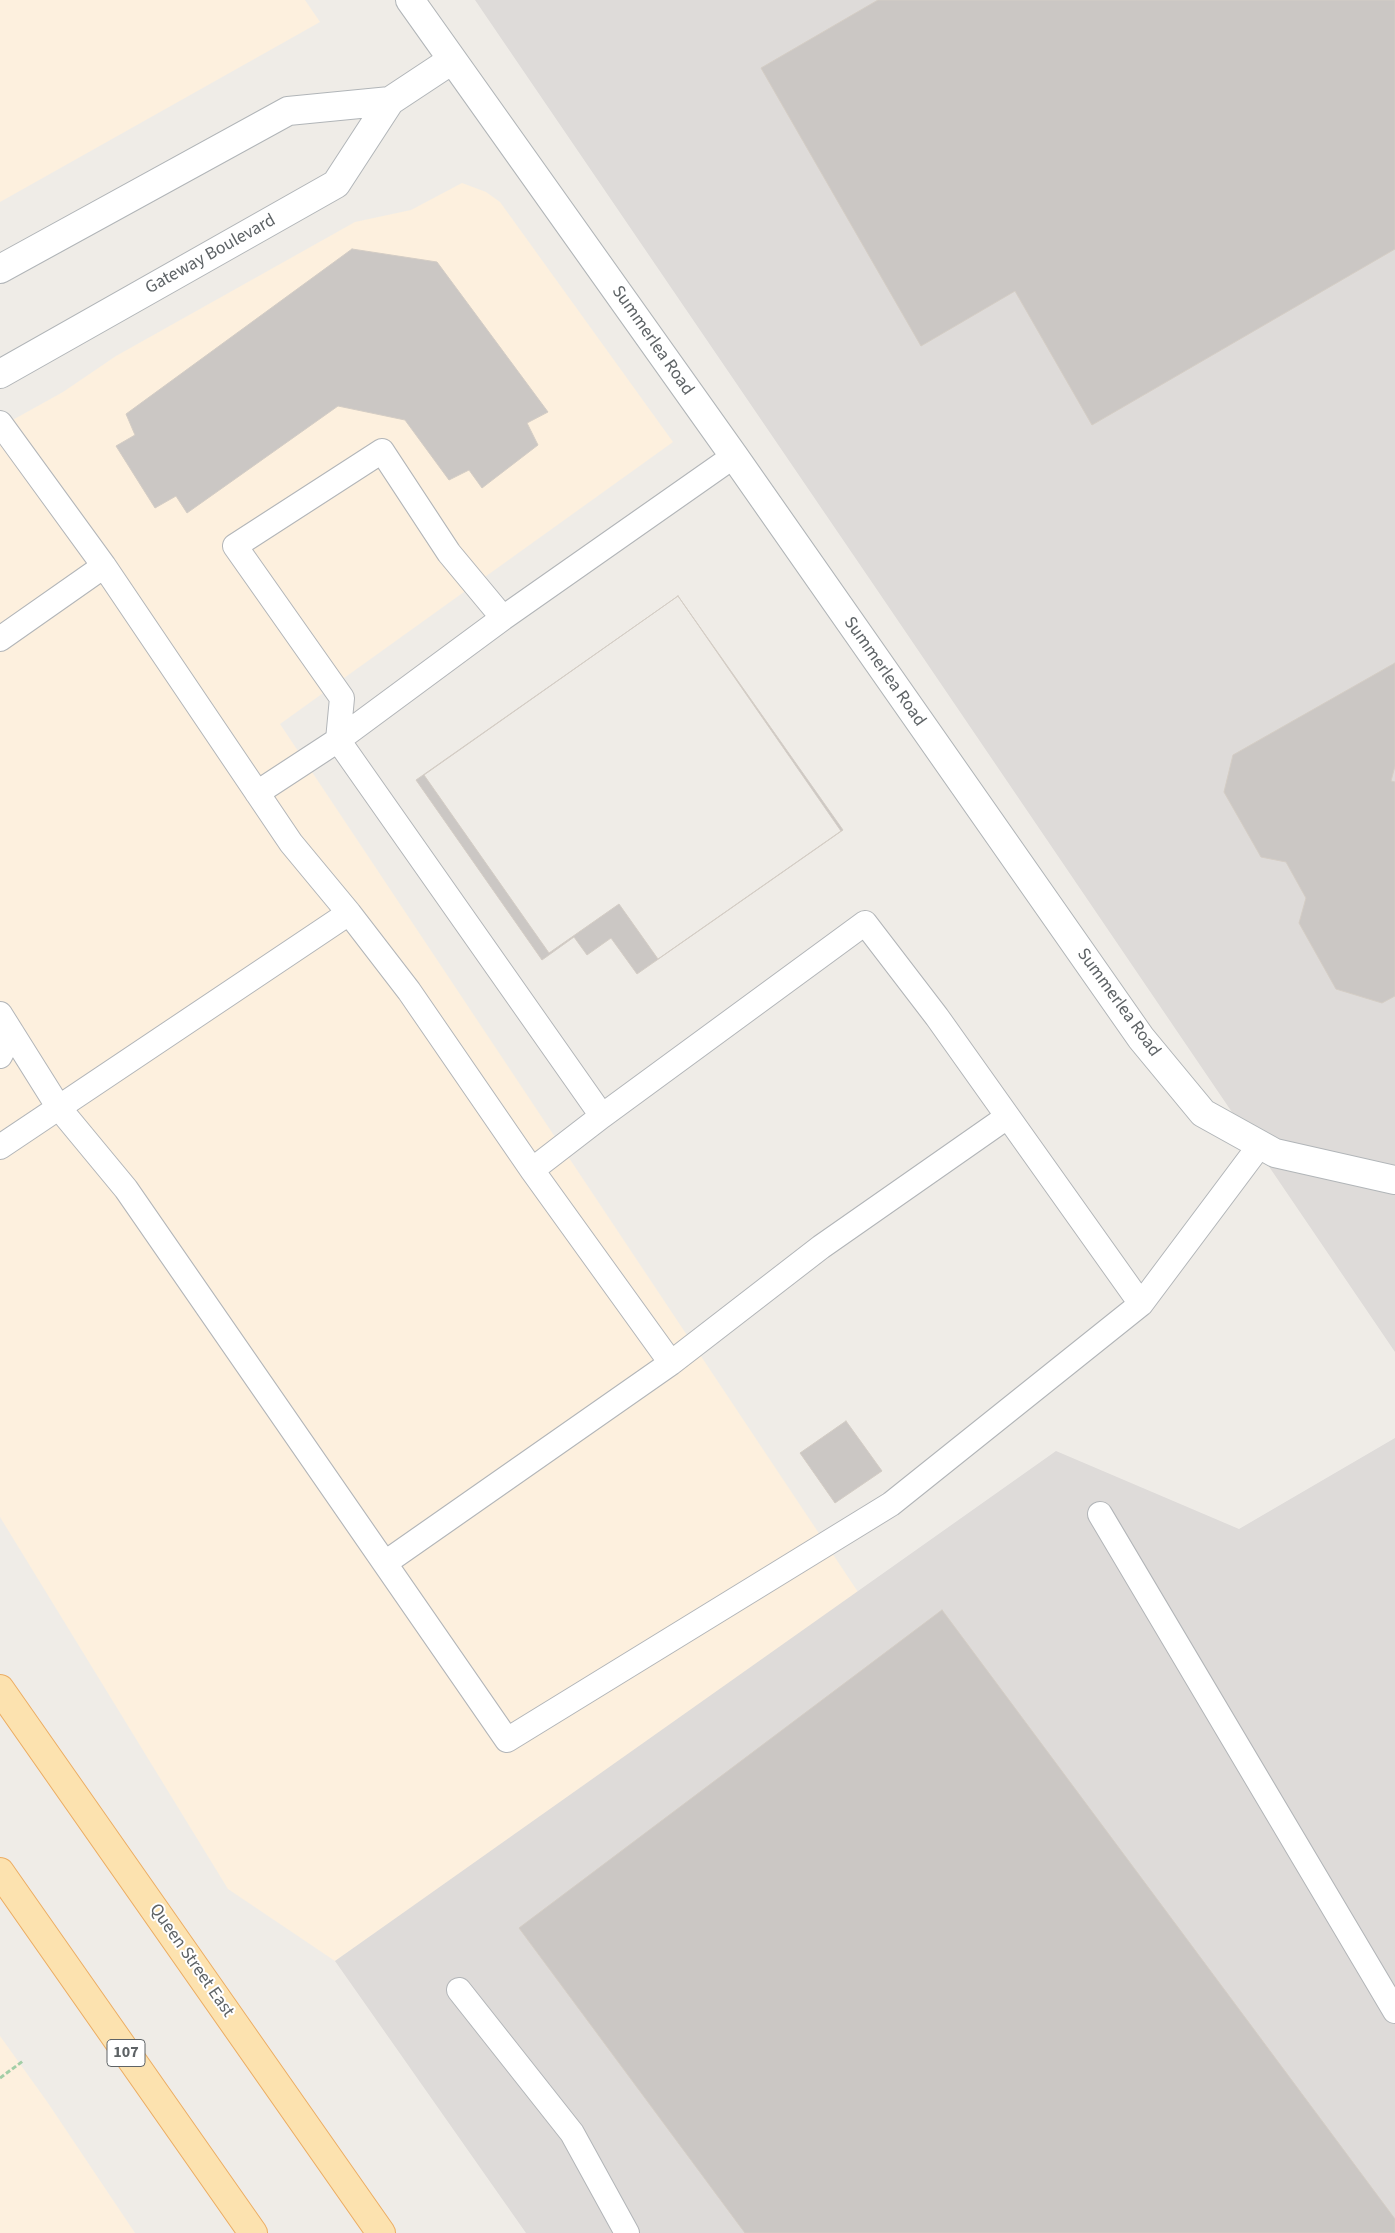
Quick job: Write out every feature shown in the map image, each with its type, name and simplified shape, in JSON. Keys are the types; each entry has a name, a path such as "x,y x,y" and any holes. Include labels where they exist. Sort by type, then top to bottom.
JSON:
{"main road":[{"name":"Queen Street East","path":"0,1690 381,2233"},
{"name":"107","path":"0,1872 253,2233"}],"street":[{"name":"Summerlea Road","path":"410,0 734,456 1141,1038 1203,1113 1275,1153 1395,1180"},
{"name":"Gateway Boulevard","path":"0,374 336,184 390,101 452,60"},
{"name":"Gateway Boulevard","path":"0,269 288,111 390,101"}],"lane":[{"path":"0,423 104,566 291,843 349,913 409,991 532,1170 671,1363"},
{"path":"503,618 449,553 382,451 235,546 342,698 338,740 602,1116"},
{"path":"257,793 338,740 503,618 734,456"},
{"path":"0,639 104,566"},
{"path":"0,1148 349,913"},
{"path":"532,1170 602,1116 865,923 938,1017 1141,1304"},
{"path":"4,1029 59,1108 126,1189 507,1740 891,1504 1141,1304 1260,1145"},
{"path":"0,1056 4,1029"},
{"path":"385,1564 671,1363 821,1247 1007,1117"},
{"path":"1100,1514 1395,2011"},
{"path":"459,1990 572,2133 627,2233"}],"path":[{"path":"0,2078 23,2060"}],"shaded area":[{"path":"0,0 305,0 320,22 0,202"},
{"path":"475,0 1395,0 1395,1352 869,578"},
{"path":"462,183 486,192 500,202 673,442 280,724 860,1595 335,1961 228,1889 0,1517 0,427 63,392 116,356 355,222 411,210"},
{"path":"1395,1438 1395,2233 526,2233 335,1961 1056,1451 1239,1529"},
{"path":"0,2036 48,2103 135,2233 0,2233"}],"building":[{"path":"878,0 1395,0 1395,249 1092,425 1015,291 921,346 761,68"},
{"path":"352,249 437,262 548,412 527,423 538,445 482,488 469,470 449,480 405,420 338,406 187,513 176,496 155,508 116,446 135,435 126,414"},
{"path":"678,596 841,831 658,959 619,904 549,953 424,775"},
{"path":"678,596 843,830 637,974 611,938 587,955 574,937 542,960 416,780"},
{"path":"1395,663 1395,766 1391,781 1395,782 1395,996 1382,1003 1336,989 1299,923 1306,898 1286,862 1261,857 1224,792 1233,755"},
{"path":"846,1421 882,1471 835,1503 800,1453"},
{"path":"942,1610 1395,2219 1395,2233 745,2233 519,1928"}]}
